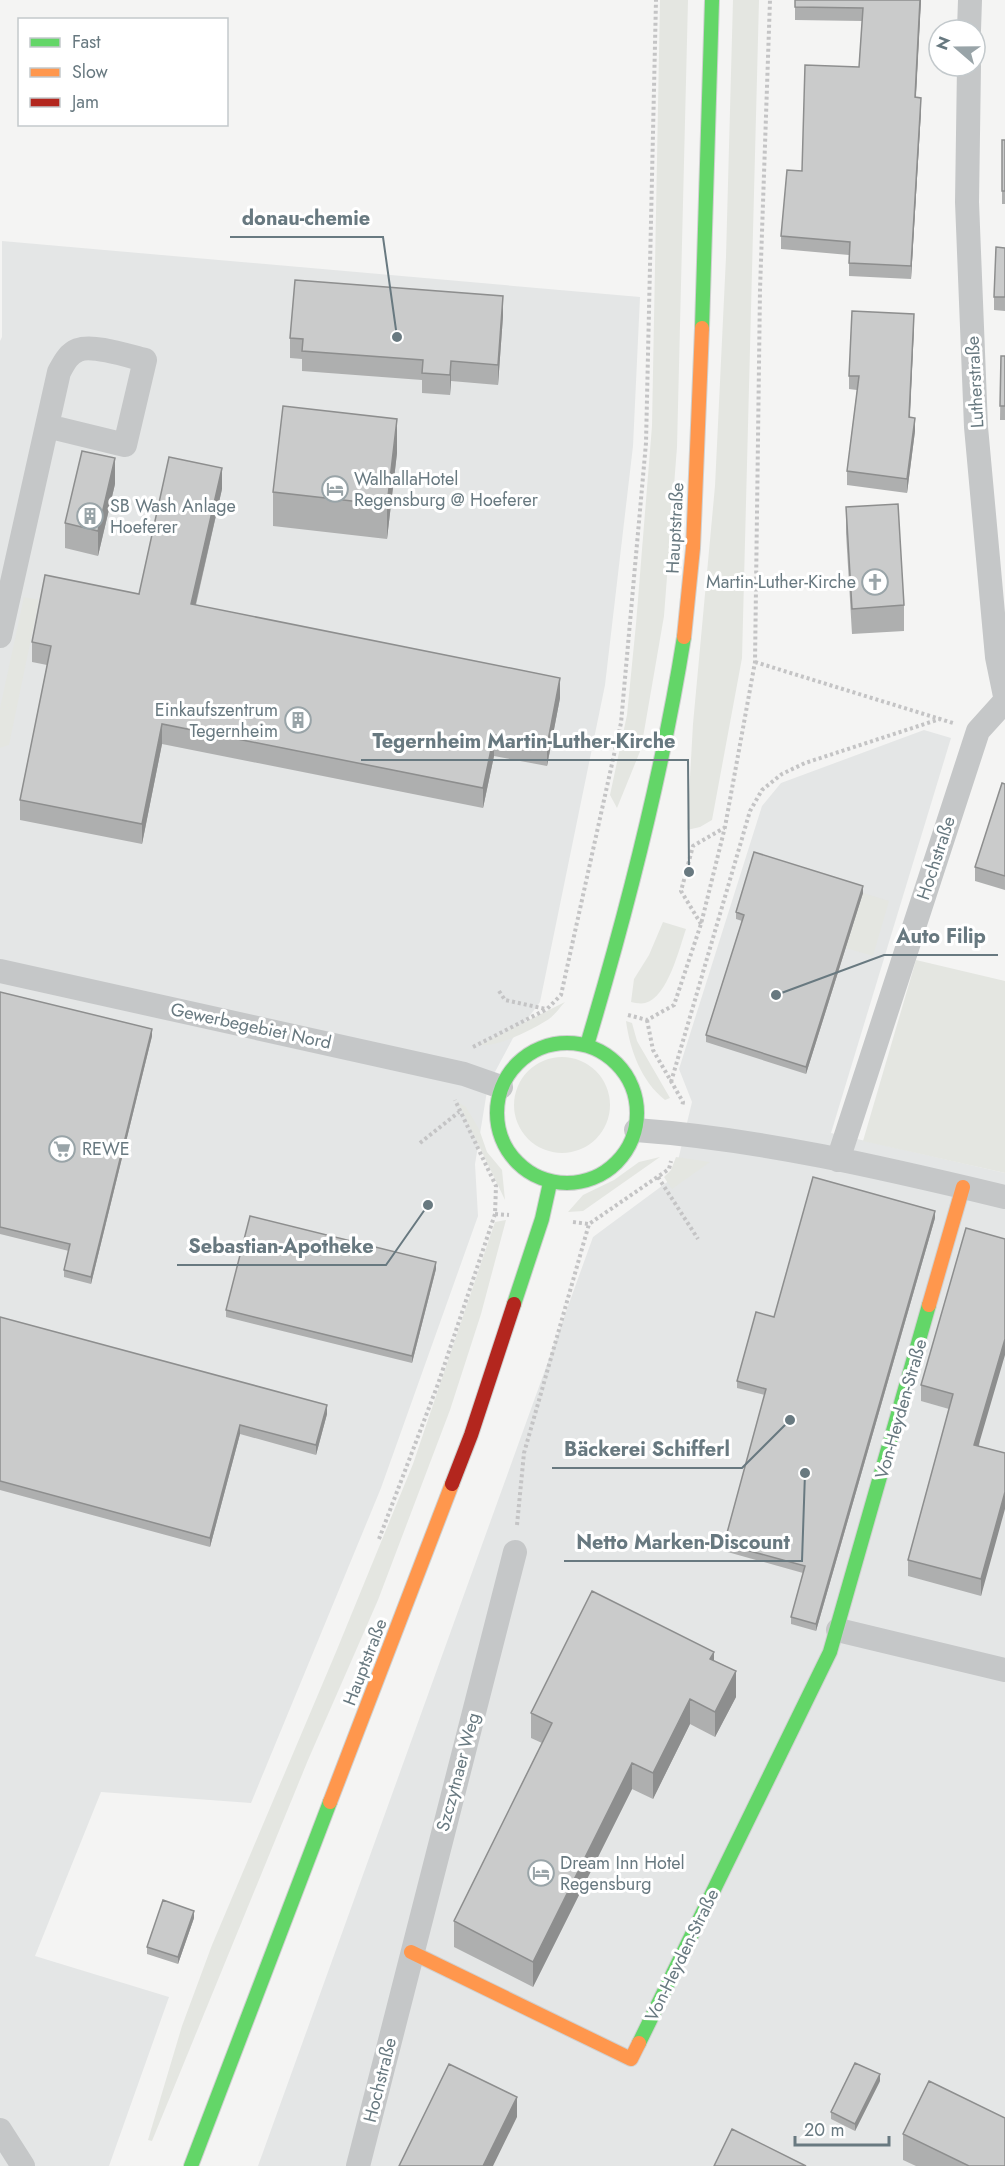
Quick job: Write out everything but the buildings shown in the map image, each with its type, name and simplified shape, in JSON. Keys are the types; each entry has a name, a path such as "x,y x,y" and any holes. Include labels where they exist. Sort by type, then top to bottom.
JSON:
{"main road":[{"name":"Hauptstraße","path":"587,1045 603,995 666,745 687,619 693,535 703,298 712,0"},
{"path":"566,1042 587,1045 607,1054 622,1069 633,1088 638,1108 636,1130 627,1151 613,1168 594,1179 572,1185 550,1183 528,1173 506,1149 499,1134 496,1110 501,1087 512,1069 527,1054 546,1046 566,1042"},
{"name":"Hauptstraße","path":"192,2166 471,1435 540,1226 550,1183"},
{"name":"Von-Heyden-Straße","path":"411,1952 631,2059 830,1652 963,1187"}],"street":[{"path":"969,18 970,0"},
{"name":"Lutherstraße","path":"969,78 967,202 976,427 997,657 1005,696"},
{"path":"0,636 59,372 66,359 77,350 89,348 145,360 125,446 47,426"},
{"name":"Hochstraße","path":"838,1160 978,731 1005,701"},
{"name":"Gewerbegebiet Nord","path":"0,971 451,1070 501,1087"},
{"path":"636,1130 683,1134 838,1160 1005,1197"},
{"name":"Szczytnaer Weg","path":"401,1993 515,1552"},
{"path":"838,1630 1005,1670"},
{"name":"Hochstraße","path":"358,2166 401,1993"},
{"path":"0,2130 23,2166"}],"path":[{"path":"561,995 621,723 646,443 656,0"},
{"path":"647,1020 674,1005 701,924 725,827 755,663 760,290 770,0"},
{"path":"755,663 978,731"},
{"path":"671,1082 750,811 762,790 782,774 805,763 940,719"},
{"path":"701,924 681,891 693,846 725,827"},
{"path":"499,991 505,1000 547,1010"},
{"path":"420,1143 459,1112"},
{"path":"658,1177 698,1239"},
{"path":"379,1539 438,1384 495,1214"},
{"path":"515,1552 524,1453 589,1224"}],"shaded area":[{"path":"660,0 688,0 677,447 664,616 641,749 617,808 610,795 627,715 652,426"},
{"path":"733,0 759,0 742,658 712,820 700,827 687,830 693,724 715,486 726,257"},
{"path":"2,241 640,297 633,446 605,685 540,1002 513,1038 488,1085 475,1164 478,1216 381,1488 251,1803 101,1792 35,1956 169,1997 109,2166 0,2166 0,341 2,337"},
{"path":"24,597 39,600 9,745 0,748 0,708"},
{"path":"924,730 951,738 831,1133 1005,1173 1005,2166 258,2166 593,1237 674,1177 692,1102 679,1069 762,806 781,783"},
{"path":"863,893 889,901 873,956 846,948"},
{"path":"663,922 686,929 672,971 660,992 653,999 643,1003 631,1002 634,979 649,955"},
{"path":"916,960 1005,981 1005,1173 863,1141"},
{"path":"565,1002 549,1019 525,1032 495,1044 479,1045"},
{"path":"626,1021 632,1023 637,1041 670,1098 665,1100 649,1084 643,1074 630,1043"},
{"path":"562,1057 580,1061 596,1071 606,1087 610,1105 606,1123 596,1139 580,1149 562,1153 544,1149 528,1139 518,1123 514,1105 518,1087 528,1071 544,1061"},
{"path":"458,1102 466,1107 479,1129 487,1152 502,1170 505,1200"},
{"path":"660,1157 583,1211 568,1212 583,1195 614,1180 639,1162"},
{"path":"676,1157 710,1162 672,1189 664,1177 671,1170"},
{"path":"506,1220 481,1314 450,1410 378,1600 308,1760 152,2141 148,2140 182,2026 212,1945 413,1464 495,1222"}],"traffic: fast":[{"path":"702,328 712,0"},
{"path":"587,1045 642,843 665,741 684,637"},
{"path":"567,1043 594,1048 617,1063 632,1086 637,1113 632,1140 617,1163 594,1178 567,1183 540,1178 517,1163 502,1140 497,1113 502,1086 517,1063 540,1048 567,1043"},
{"path":"514,1304 542,1219 550,1183"},
{"path":"639,2043 830,1652 929,1305"},
{"path":"191,2166 330,1802"}],"traffic: slow":[{"path":"684,637 693,548 702,328"},
{"path":"929,1305 963,1187"},
{"path":"330,1802 452,1484"},
{"path":"411,1952 631,2059 639,2043"}],"traffic: jam":[{"path":"452,1484 471,1435 514,1304"}],"place":[{"name":"donau-chemie","path":"397,337"},
{"name":"WalhallaHotel Regensburg @ Hoeferer","path":"335,489"},
{"name":"SB Wash Anlage Hoeferer","path":"90,516"},
{"name":"Martin-Luther-Kirche","path":"875,582"},
{"name":"Einkaufszentrum Tegernheim","path":"298,720"},
{"name":"Tegernheim Martin-Luther-Kirche","path":"689,872"},
{"name":"Auto Filip","path":"776,995"},
{"name":"REWE","path":"62,1149"},
{"name":"Sebastian-Apotheke","path":"428,1205"},
{"name":"Bäckerei Schifferl","path":"790,1420"},
{"name":"Netto Marken-Discount","path":"805,1473"},
{"name":"Dream Inn Hotel Regensburg","path":"541,1873"}]}
